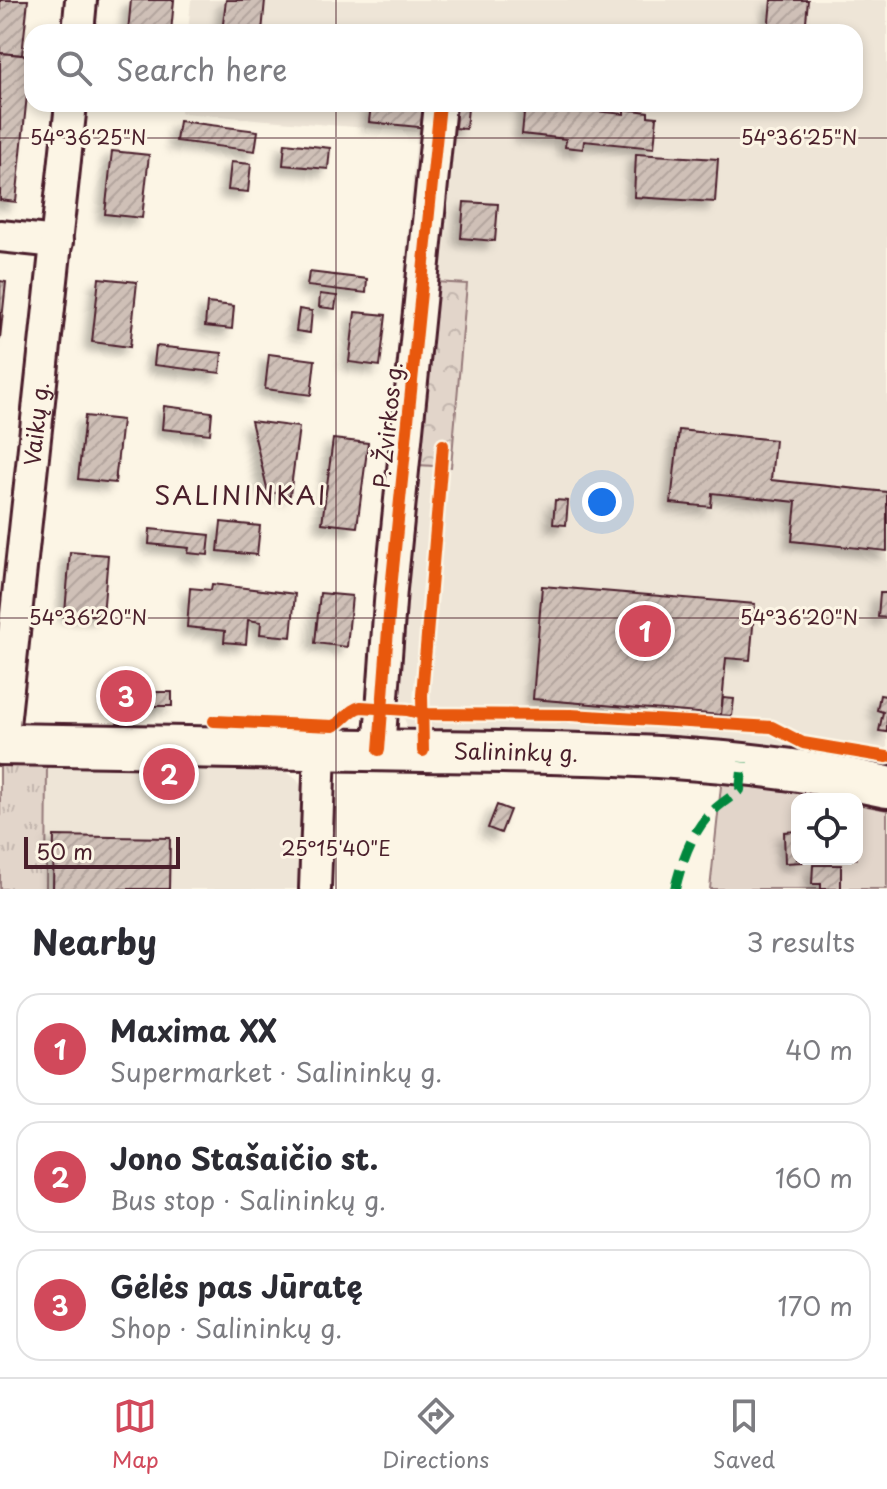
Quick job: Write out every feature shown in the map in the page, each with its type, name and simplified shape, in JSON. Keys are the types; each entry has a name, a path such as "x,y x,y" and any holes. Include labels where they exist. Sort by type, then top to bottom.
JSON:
{"main road":[{"name":"Salininkų g.","path":"1,744 647,756 730,761 823,773 887,787"}],"street":[{"path":"79,24 81,0"},
{"name":"Vaikų g.","path":"1,744 70,112"},
{"name":"P. Žvirkos g.","path":"379,750 391,589 439,112"},
{"path":"0,236 57,242"},
{"path":"315,889 320,749"}],"shaded area":[{"path":"191,0 887,0 887,771 416,732 407,726 399,705 418,465 451,467 467,285 403,280 417,132 181,113 863,112 863,24 189,24"},
{"path":"47,763 283,769 297,780 305,792 306,889 46,889"}],"green space":[{"path":"435,282 467,284 451,467 418,465"},
{"path":"0,762 47,763 46,889 0,889"},
{"path":"722,777 803,793 791,793 791,865 863,865 863,805 887,810 887,889 710,889"}],"building":[{"path":"0,0 28,0 22,55 0,53"},
{"path":"131,0 174,0 172,24 129,24"},
{"path":"226,0 265,0 263,24 223,24"},
{"path":"771,0 808,0 806,24 769,24"},
{"path":"0,53 24,55 25,112 16,202 0,200"},
{"path":"370,112 430,112 428,128 369,122"},
{"path":"456,112 468,112 466,129 455,128"},
{"path":"524,112 648,112 648,116 657,117 654,148 584,141 583,149 565,147 566,139 522,134"},
{"path":"179,121 258,131 255,151 176,141"},
{"path":"285,143 330,148 328,169 283,165"},
{"path":"112,151 149,155 142,218 105,214"},
{"path":"636,154 718,159 715,202 634,197"},
{"path":"231,162 251,164 248,192 228,190"},
{"path":"464,202 498,204 495,241 461,238"},
{"path":"309,272 367,279 366,293 307,286"},
{"path":"99,278 137,282 130,347 92,342"},
{"path":"0,281 6,282 0,339"},
{"path":"320,294 337,296 335,309 319,307"},
{"path":"207,303 234,306 232,329 205,326"},
{"path":"299,309 312,311 310,333 296,331"},
{"path":"355,312 386,315 380,366 349,362"},
{"path":"156,346 222,353 220,373 154,365"},
{"path":"269,354 315,360 311,395 265,389"},
{"path":"164,406 212,412 210,434 162,429"},
{"path":"85,416 122,420 115,483 78,479"},
{"path":"251,421 299,427 290,495 268,492"},
{"path":"679,430 775,440 771,480 887,492 887,551 792,541 796,502 712,493 711,507 671,503"},
{"path":"333,439 368,443 357,527 322,523"},
{"path":"555,500 568,501 566,525 553,524"},
{"path":"221,522 260,526 257,555 218,551"},
{"path":"150,529 210,535 208,555 188,553 189,548 149,544"},
{"path":"70,552 108,555 103,616 65,613"},
{"path":"212,584 295,594 291,637 260,634 261,622 248,620 246,644 224,642 225,631 187,627 190,588 211,590"},
{"path":"542,586 755,604 750,660 726,658 721,715 533,699"},
{"path":"320,593 352,596 347,647 315,643"},
{"path":"880,593 887,593 887,618 878,617"},
{"path":"110,679 140,680 139,695 172,692 172,706 150,706 150,709 139,708 139,705 109,704"},
{"path":"887,691 887,732 879,731 883,712 877,710 880,695 886,696"},
{"path":"723,698 734,699 732,716 721,715"},
{"path":"497,805 510,810 501,833 488,828"},
{"path":"791,831 791,863 785,863 784,832"},
{"path":"54,836 170,838 169,889 53,889"},
{"path":"813,865 841,865 841,889 821,889 821,884 812,884"}],"marked path":[{"path":"675,889 697,830 713,811 740,790 743,762"}],"cycle path":[{"path":"379,750 391,589 439,112"},
{"path":"423,751 422,695 443,445"},
{"path":"214,721 333,726 361,707 423,714 571,715 772,727 803,743 887,757"}],"place":[{"name":"Maxima XX","path":"645,631"},
{"name":"Gėlės pas Jūratę","path":"126,696"},
{"name":"Jono Stašaičio st.","path":"169,774"}],"district":[{"name":"SALININKAI","path":"241,496"}]}
